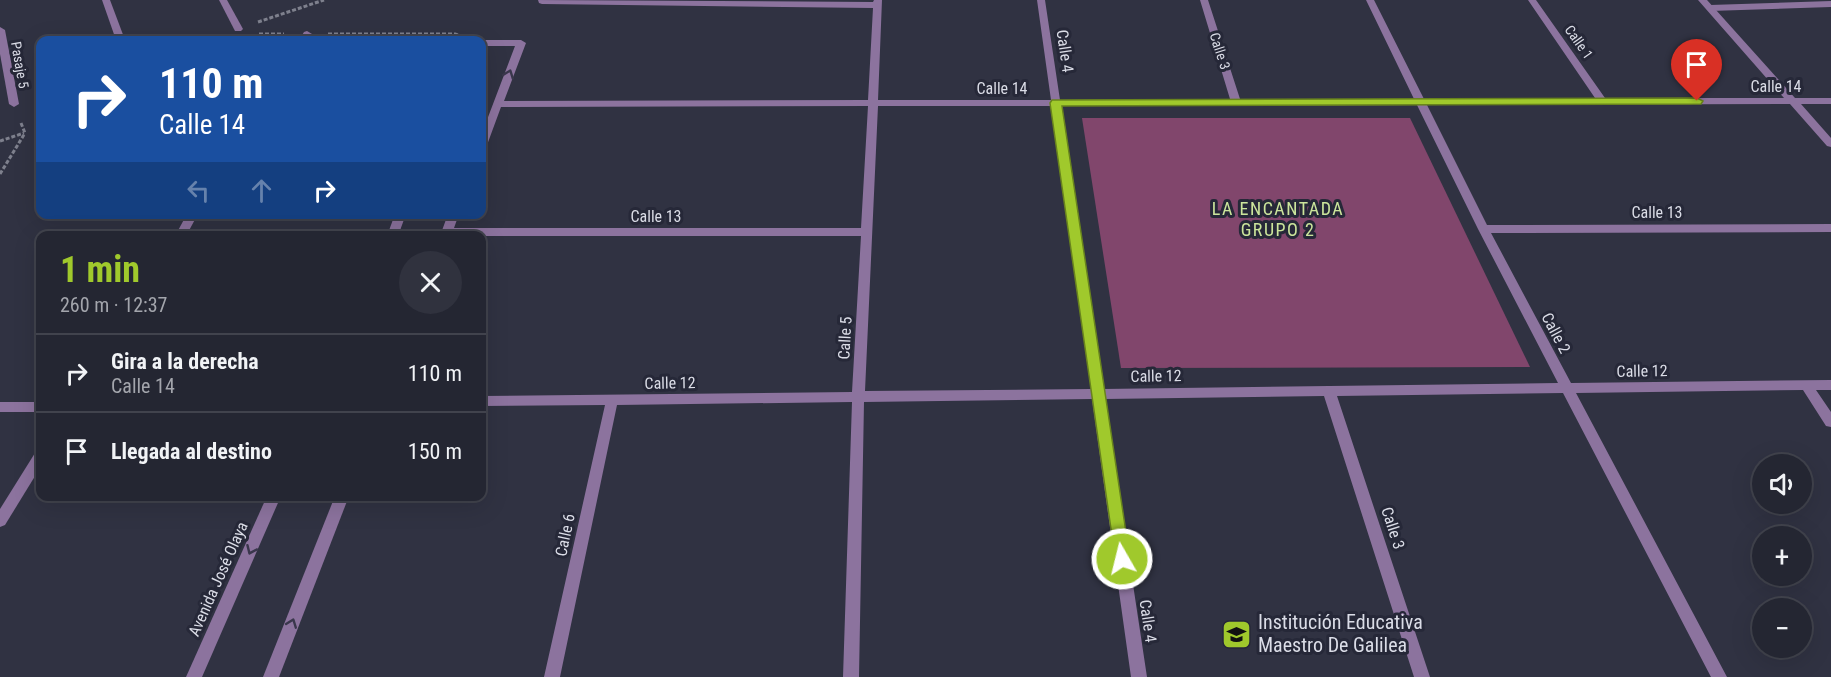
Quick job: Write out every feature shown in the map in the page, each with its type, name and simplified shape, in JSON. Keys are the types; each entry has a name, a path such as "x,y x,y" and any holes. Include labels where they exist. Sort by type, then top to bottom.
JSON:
{"street":[{"path":"106,0 120,36"},
{"path":"223,0 238,29"},
{"name":"Calle 4","path":"1041,0 1139,677"},
{"name":"Calle 3","path":"1204,0 1236,102"},
{"name":"Calle 2","path":"1370,0 1483,229 1719,677"},
{"name":"Calle 1","path":"1532,0 1602,101"},
{"path":"1702,0 1831,144"},
{"path":"542,1 877,3"},
{"name":"Calle 5","path":"851,677 858,397 877,3"},
{"path":"1710,8 1831,4"},
{"name":"Pasaje 5","path":"0,30 14,104"},
{"path":"486,43 521,43 486,135"},
{"name":"Calle 14","path":"498,104 1831,101"},
{"name":"Calle 13","path":"1483,229 1831,228"},
{"name":"Calle 13","path":"486,234 866,232"},
{"path":"1806,385 1831,422"},
{"name":"Calle 12","path":"486,401 1831,385"},
{"name":"Calle 3","path":"1329,391 1422,677"},
{"name":"Calle 6","path":"552,677 612,400"},
{"path":"0,407 36,407"},
{"path":"0,521 36,463"},
{"name":"Avenida José Olaya","path":"194,677 272,501"},
{"path":"271,677 340,501"}],"path":[{"path":"216,36 324,0"},
{"path":"253,34 288,36"},
{"path":"355,36 455,34"},
{"path":"0,141 25,133 0,174"}],"shaded area":[{"path":"1082,118 1410,118 1530,367 1121,368"}],"place":[{"name":"Institución Educativa Maestro De Galilea","path":"1237,634"}],"district":[{"name":"LA ENCANTADA GRUPO 2","path":"1278,218"}],"route":[{"path":"1122,559 1056,103 1697,101"}]}
